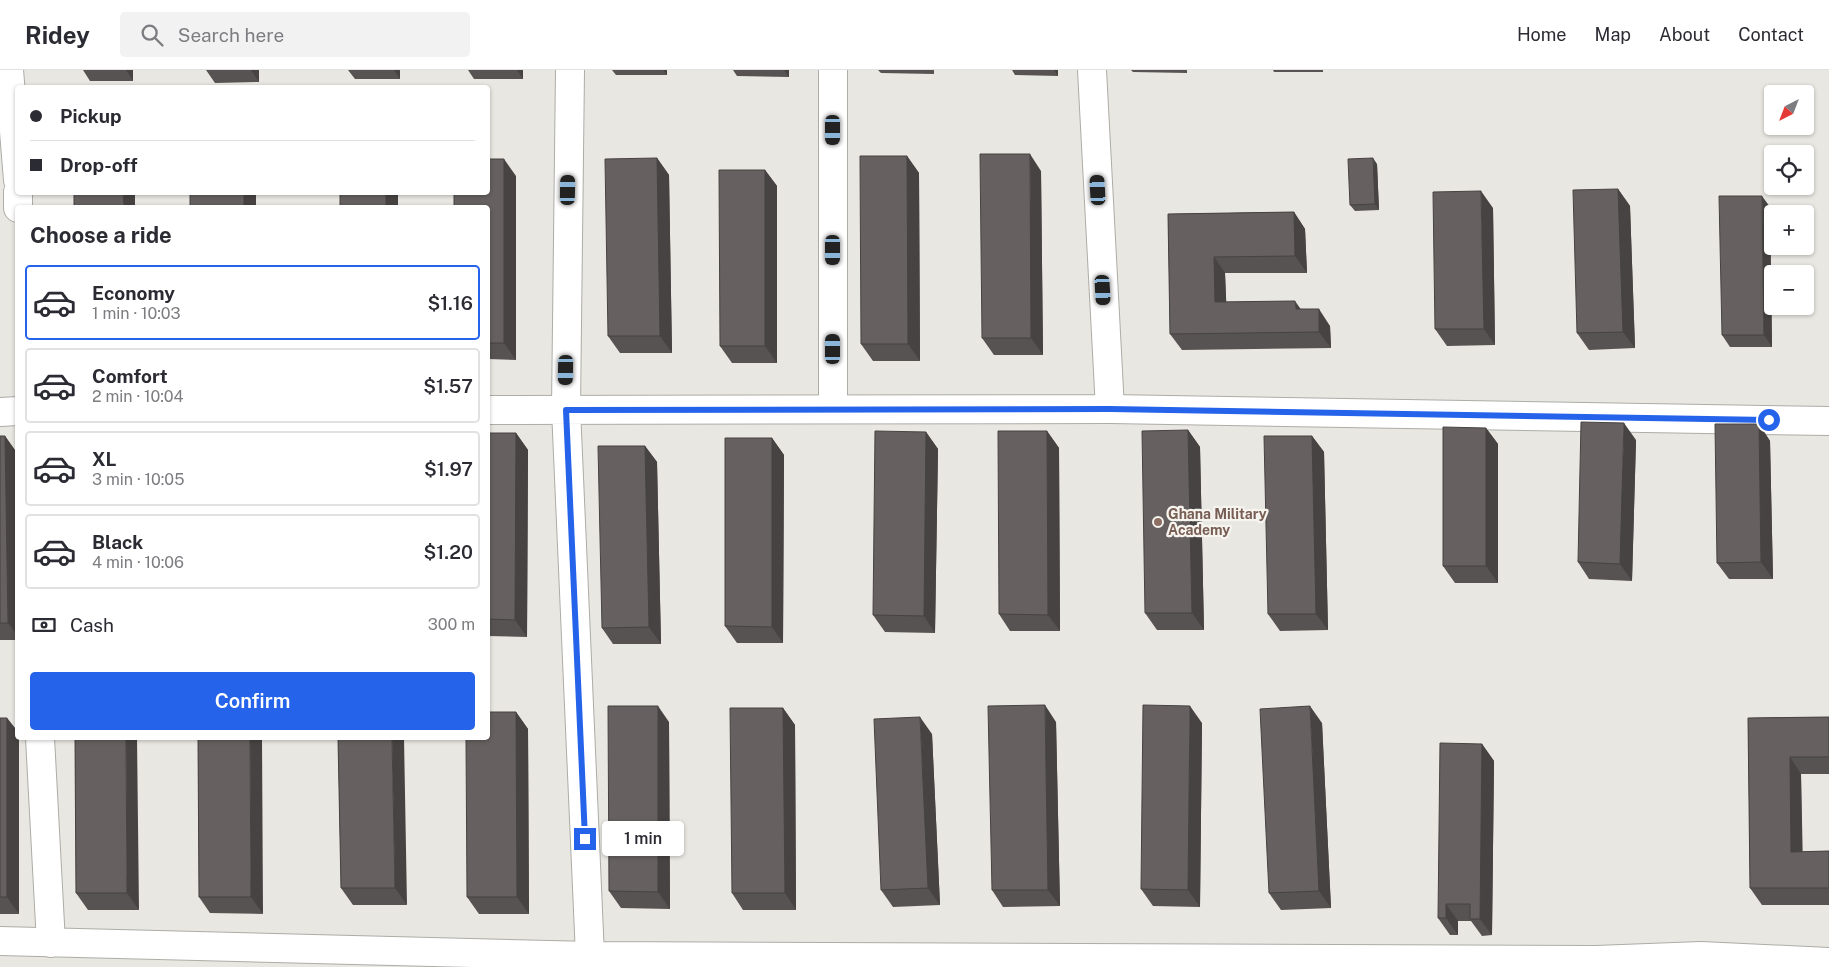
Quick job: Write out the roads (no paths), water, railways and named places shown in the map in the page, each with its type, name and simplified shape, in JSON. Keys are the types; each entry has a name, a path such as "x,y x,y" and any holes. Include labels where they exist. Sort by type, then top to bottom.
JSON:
{"street":[{"path":"9,70 15,144"},
{"path":"570,70 566,410 590,956"},
{"path":"833,70 833,409"},
{"path":"1092,70 1110,409"},
{"path":"0,183 15,181"},
{"path":"490,410 1110,409 1829,421"},
{"path":"0,412 15,411"},
{"path":"40,740 52,943"},
{"path":"0,941 590,956 1597,963 1700,956 1829,962"}],"place":[{"name":"Ghana Military Academy","path":"1158,522"}]}
